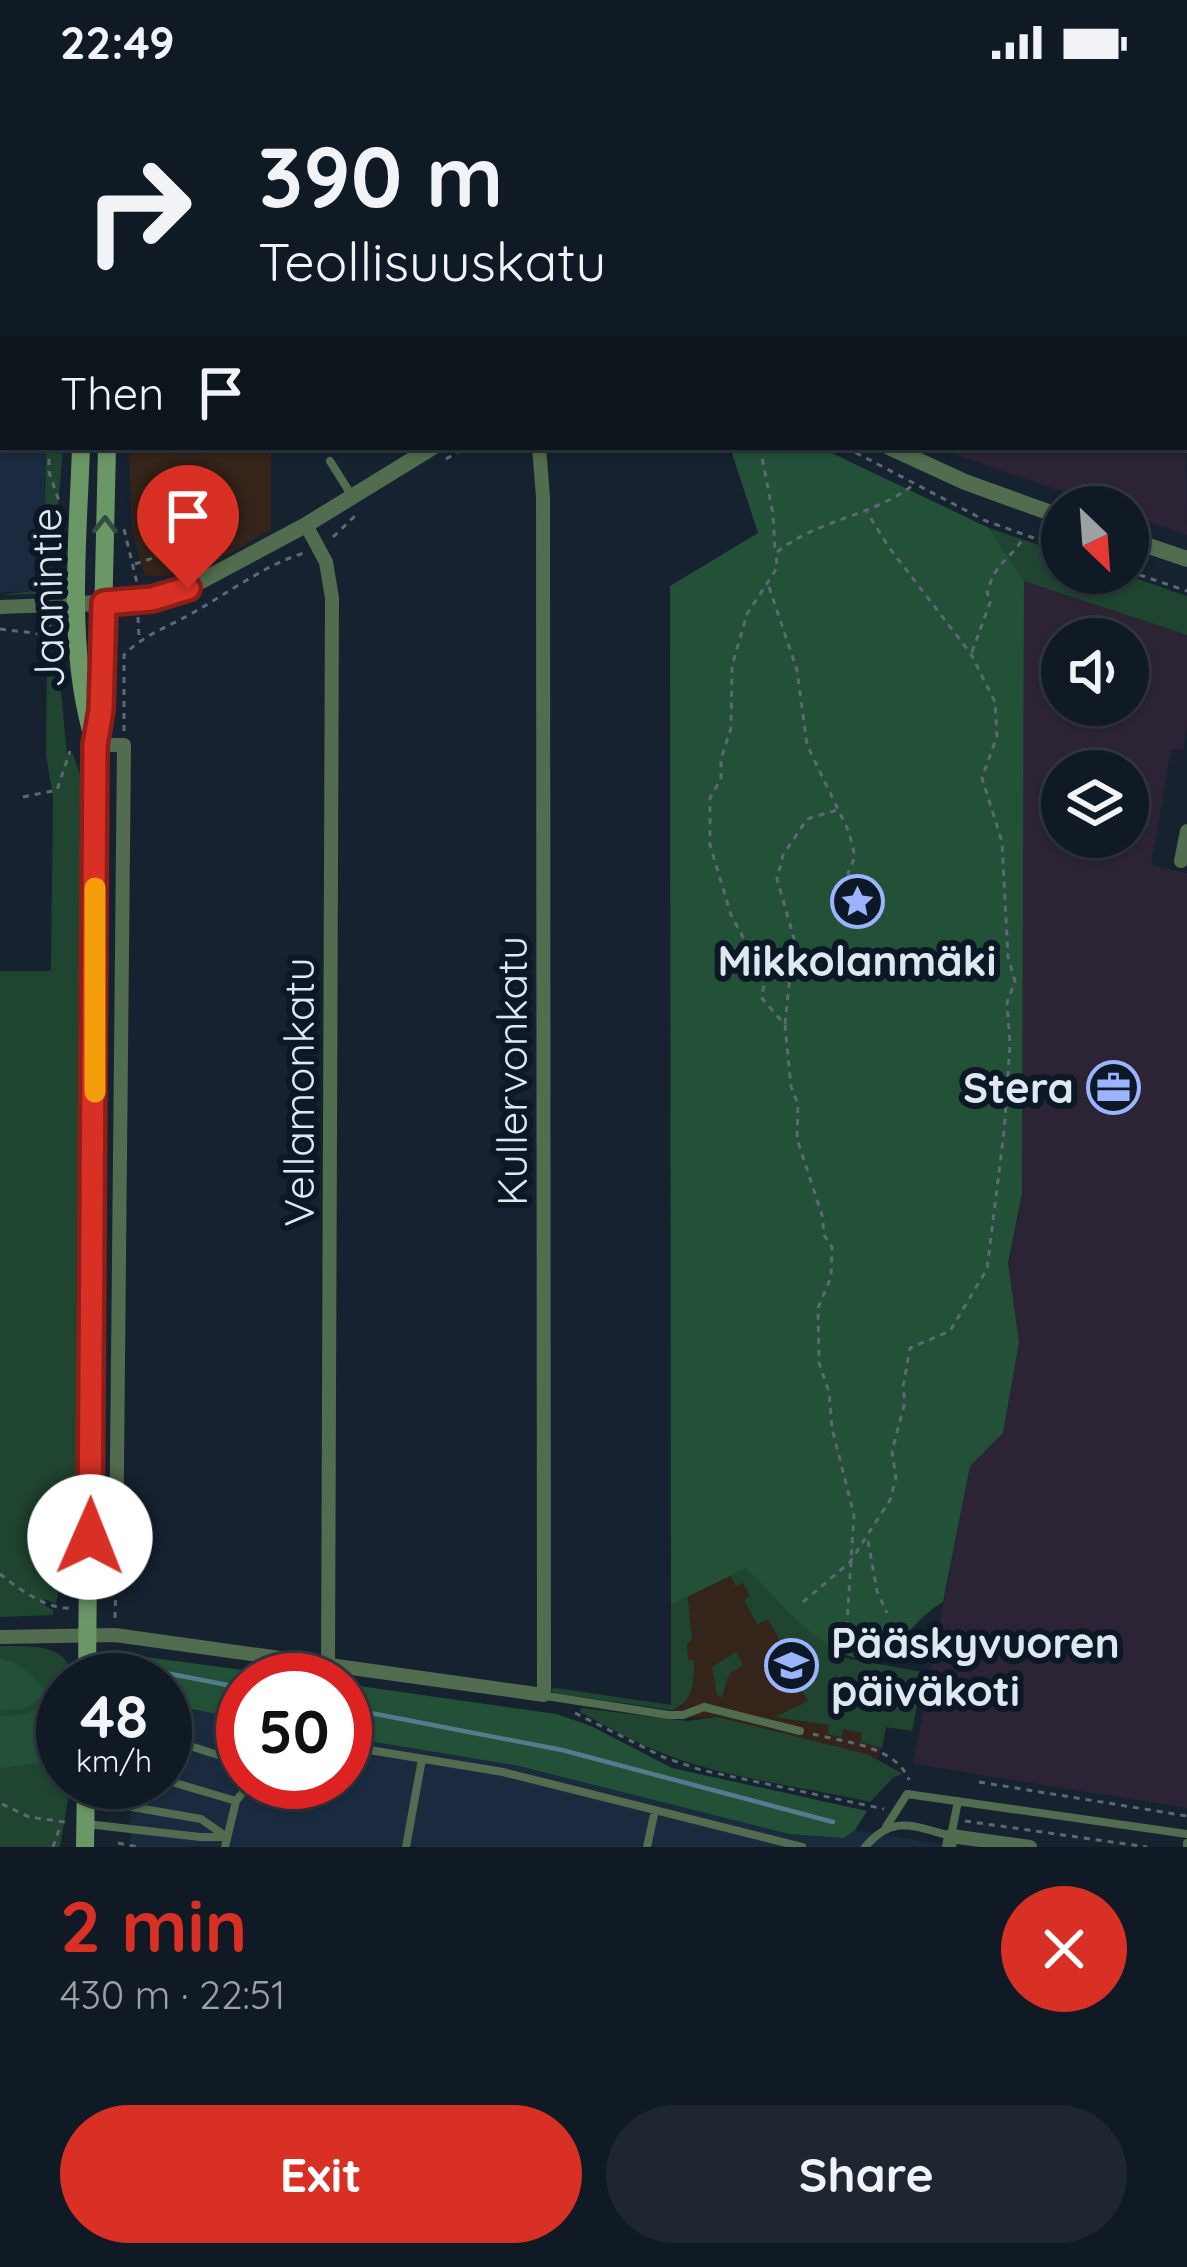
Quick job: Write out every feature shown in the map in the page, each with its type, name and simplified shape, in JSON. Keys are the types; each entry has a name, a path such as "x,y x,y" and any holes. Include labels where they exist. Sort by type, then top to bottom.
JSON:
{"main road":[{"name":"Jaanintie","path":"81,450 79,604 86,715 95,745"},
{"name":"Jaanintie","path":"88,1653 95,745 101,710 107,450"},
{"path":"85,1809 85,1847"}],"street":[{"path":"0,607 152,599 188,588 306,525 428,450"},
{"name":"Kullervonkatu","path":"539,450 544,1695"},
{"path":"896,450 1041,510"},
{"name":"Vellamonkatu","path":"306,525 326,562 332,598 328,1653"},
{"path":"1149,546 1187,559"},
{"name":"Jaanintie","path":"95,745 124,745"},
{"path":"116,1568 124,745"},
{"path":"1181,861 1187,831"},
{"path":"95,1108 121,1107"},
{"path":"91,1504 117,1505"},
{"path":"0,1637 116,1635 243,1653"},
{"path":"372,1671 544,1695"},
{"path":"952,1834 1030,1847"}],"lane":[{"path":"330,461 352,497"},
{"path":"544,1695 669,1715 704,1707 800,1731"},
{"path":"372,1751 503,1772 802,1847"},
{"path":"406,1847 422,1759"},
{"path":"865,1847 886,1827 907,1794 1187,1841"},
{"path":"886,1827 904,1825 952,1834 958,1801"},
{"path":"161,1809 201,1819 226,1842"},
{"path":"226,1842 234,1809"},
{"path":"647,1847 655,1810"},
{"path":"85,1824 226,1842"}],"path":[{"path":"49,450 52,486 64,507"},
{"path":"761,450 777,568 747,614 732,666 731,728 721,759 721,778 710,798 710,845 731,915 766,979 761,997 785,1025"},
{"path":"850,450 913,485 1041,541"},
{"path":"776,553 794,537 884,504 913,485"},
{"path":"803,1602 852,1561 890,1500 896,1478 892,1450 905,1402 910,1348 950,1331 987,1269 1004,1132 1010,1045 1007,1003 1015,981 1008,957 1002,842 982,778 997,736 995,702 971,654 888,546 866,509"},
{"path":"134,565 174,551 177,534"},
{"path":"971,654 992,600 987,592 992,576 998,563 1014,554 1025,536"},
{"path":"124,745 124,655 139,639 181,620 278,562 308,552"},
{"path":"1149,578 1187,590"},
{"path":"768,585 797,670 807,745 849,832 855,857 848,873 859,920"},
{"path":"49,617 50,635 63,654"},
{"path":"0,628 50,635"},
{"path":"139,629 139,639"},
{"path":"23,797 57,790 70,751"},
{"path":"837,810 807,819 783,855 777,879 794,938 785,1025 791,1087 798,1104 797,1139 824,1234 832,1246 831,1277 818,1308 819,1363 854,1515 846,1639"},
{"path":"868,1539 877,1591 887,1613"},
{"path":"0,1574 27,1594 62,1609"},
{"path":"544,1695 606,1730 701,1770 893,1810"},
{"path":"800,1731 878,1751 905,1771 907,1794"},
{"path":"979,1782 1187,1816"},
{"path":"2,1804 29,1817 85,1824"},
{"path":"53,1847 61,1822"},
{"path":"952,1834 1147,1847"},
{"path":"118,1843 138,1847"}],"shaded area":[{"path":"0,450 46,450 44,579 41,588 33,591 0,592"},
{"path":"129,450 271,450 271,529 216,562 175,575 145,576 132,531"},
{"path":"943,450 1186,450 1187,535 1149,522 1149,486 1046,486"},
{"path":"1024,581 1041,587 1041,594 1063,594 1136,618 1041,618 1041,726 1149,726 1149,622 1187,635 1187,726 1183,750 1171,749 1151,865 1187,873 1187,1808 913,1764 970,1465 1003,1433 1019,1342 1008,1263 1022,1193"},
{"name":"Pääskyvuoren päiväkoti","path":"746,1567 844,1658 923,1672 912,1731 886,1727 878,1758 717,1717 671,1719 672,1710 681,1707 687,1643 692,1640 688,1597"},
{"path":"192,1709 216,1714 216,1809 372,1809 372,1742 519,1766 789,1834 844,1838 855,1830 958,1847 131,1847 131,1809 192,1809"}],"green space":[{"path":"46,450 63,450 52,582 37,594 0,595 33,591 44,584"},
{"path":"731,450 825,450 989,528 1024,581 1022,1193 1008,1263 1019,1342 1003,1433 970,1466 943,1602 887,1650 862,1658 826,1644 746,1568 671,1605 670,586 758,533"},
{"path":"989,528 1041,546 1041,587 1024,581"},
{"path":"1149,583 1187,596 1187,635 1149,622 1149,618 1063,594 1149,594"},
{"path":"47,651 58,660 67,754 73,754 89,802 81,1466 75,1516 69,1516 68,1535 62,1535 62,1547 67,1548 56,1604 44,1599 53,1615 0,1617 0,971 51,971 53,796 46,755"},
{"path":"746,1567 844,1658 923,1672 912,1731 886,1727 882,1748 861,1742 862,1733 843,1729 841,1737 828,1734 829,1725 775,1717 808,1701 802,1691 795,1694 783,1671 793,1664 768,1619 757,1624 744,1600 750,1596 743,1583 736,1586 730,1575"},
{"path":"688,1597 692,1640 687,1644 688,1659 694,1661 694,1676 689,1696 679,1706 672,1710 553,1693 551,1689 556,1688 671,1705 671,1605"},
{"path":"0,1646 46,1649 56,1653 36,1653 36,1809 66,1809 60,1847 0,1847"},
{"path":"736,1652 743,1665 729,1674 722,1697 717,1695 712,1667"},
{"path":"0,1658 17,1664 36,1681 36,1701 23,1709 0,1710"},
{"path":"192,1663 216,1666 216,1714 192,1709"},
{"path":"372,1688 556,1714 591,1726 672,1768 867,1811 844,1838 789,1834 519,1766 372,1742"},
{"path":"581,1708 687,1721 717,1717 867,1754 903,1774 870,1802 747,1778 663,1753 580,1712"},
{"path":"36,1709 36,1763 0,1768 0,1716"}],"waterway":[{"path":"192,1678 216,1683"},
{"path":"372,1713 562,1750 833,1822"}],"slow traffic":[{"path":"95,888 95,1092"}],"place":[{"name":"Mikkolanmäki","path":"857,901"},
{"name":"Stera","path":"1113,1087"},
{"name":"Pääskyvuoren päiväkoti","path":"792,1666"}],"route":[{"path":"90,1537 95,745 101,710 104,603 152,599 188,588"}]}
